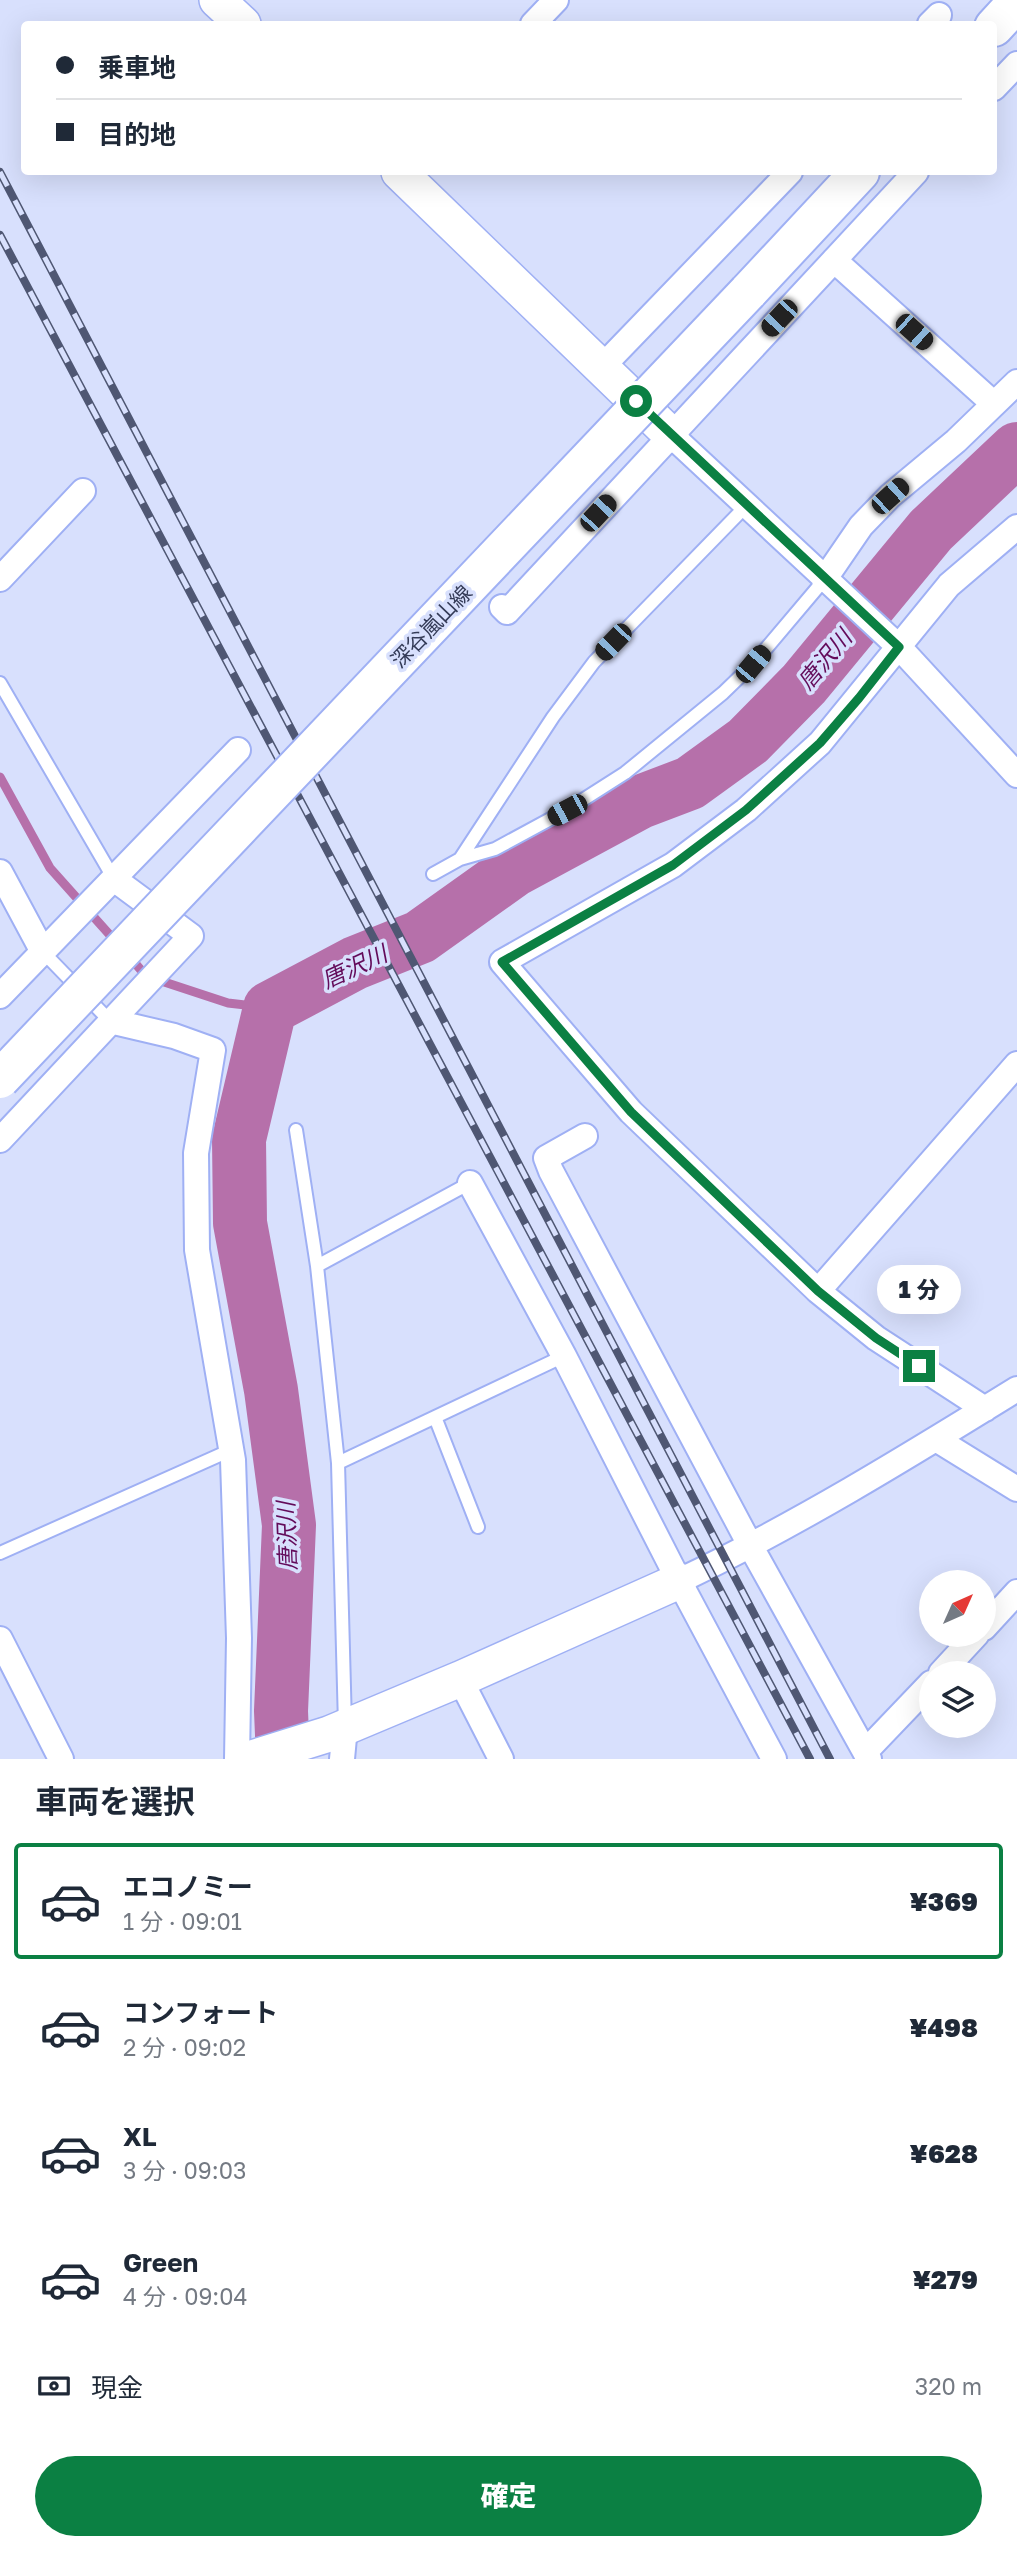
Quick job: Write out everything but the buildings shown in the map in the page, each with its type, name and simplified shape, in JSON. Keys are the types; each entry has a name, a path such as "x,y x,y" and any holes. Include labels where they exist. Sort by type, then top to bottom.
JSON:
{"main road":[{"name":"深谷嵐山線","path":"0,1079 857,175"}],"street":[{"path":"217,0 240,21"},
{"path":"536,21 556,0"},
{"path":"997,85 1017,64"},
{"path":"402,175 671,435 894,643 1017,775"},
{"path":"601,368 787,175"},
{"path":"502,607 507,612 913,175"},
{"path":"834,260 995,404"},
{"path":"829,584 862,526 871,516 890,496 956,441 1017,382"},
{"path":"0,579 83,491"},
{"path":"985,1409 876,1338 818,1291 631,1112 502,962 673,865 746,810 820,743 859,698 894,643 949,585 1017,527"},
{"path":"0,996 238,750"},
{"path":"0,872 43,952"},
{"path":"0,1140 191,936 114,879"},
{"path":"110,1021 174,1036 213,1050 196,1153 197,1250 231,1450 246,1759 339,1740 460,1679 679,1581 750,1545 936,1439 1017,1389"},
{"path":"818,1291 1017,1064"},
{"path":"585,1136 546,1158 551,1171 750,1545 867,1756 919,1697"},
{"path":"470,1184 564,1356 774,1759"},
{"path":"936,1439 1017,1489"},
{"path":"996,1615 1017,1592"},
{"path":"0,1639 61,1759"},
{"path":"952,1661 965,1647"},
{"path":"460,1679 501,1759"}],"lane":[{"path":"460,859 553,717 594,662 746,506"},
{"path":"433,874 460,859 495,849 567,810 625,773 723,693 829,584"},
{"path":"0,683 114,879"},
{"path":"43,952 110,1021"},
{"path":"296,1130 317,1266 338,1463 339,1740"},
{"path":"317,1266 470,1184"},
{"path":"338,1463 564,1356"},
{"path":"435,1417 478,1527"},
{"path":"0,1553 231,1450"}],"waterway":[{"name":"唐沢川","path":"283,1759 281,1711 289,1525 271,1390 240,1223 239,1139 270,1008 355,963 420,937 514,870 640,802 690,783 748,741 804,684 931,530 1017,449"},
{"path":"0,777 50,868 117,943"},
{"path":"129,956 146,976 228,1003 270,1008"}],"railway":[{"path":"0,172 830,1759"},
{"path":"0,235 810,1759"}],"route":[{"path":"636,401 824,580 899,647 820,743 746,810 673,865 502,962 631,1112 818,1291 876,1338 919,1366"}]}
